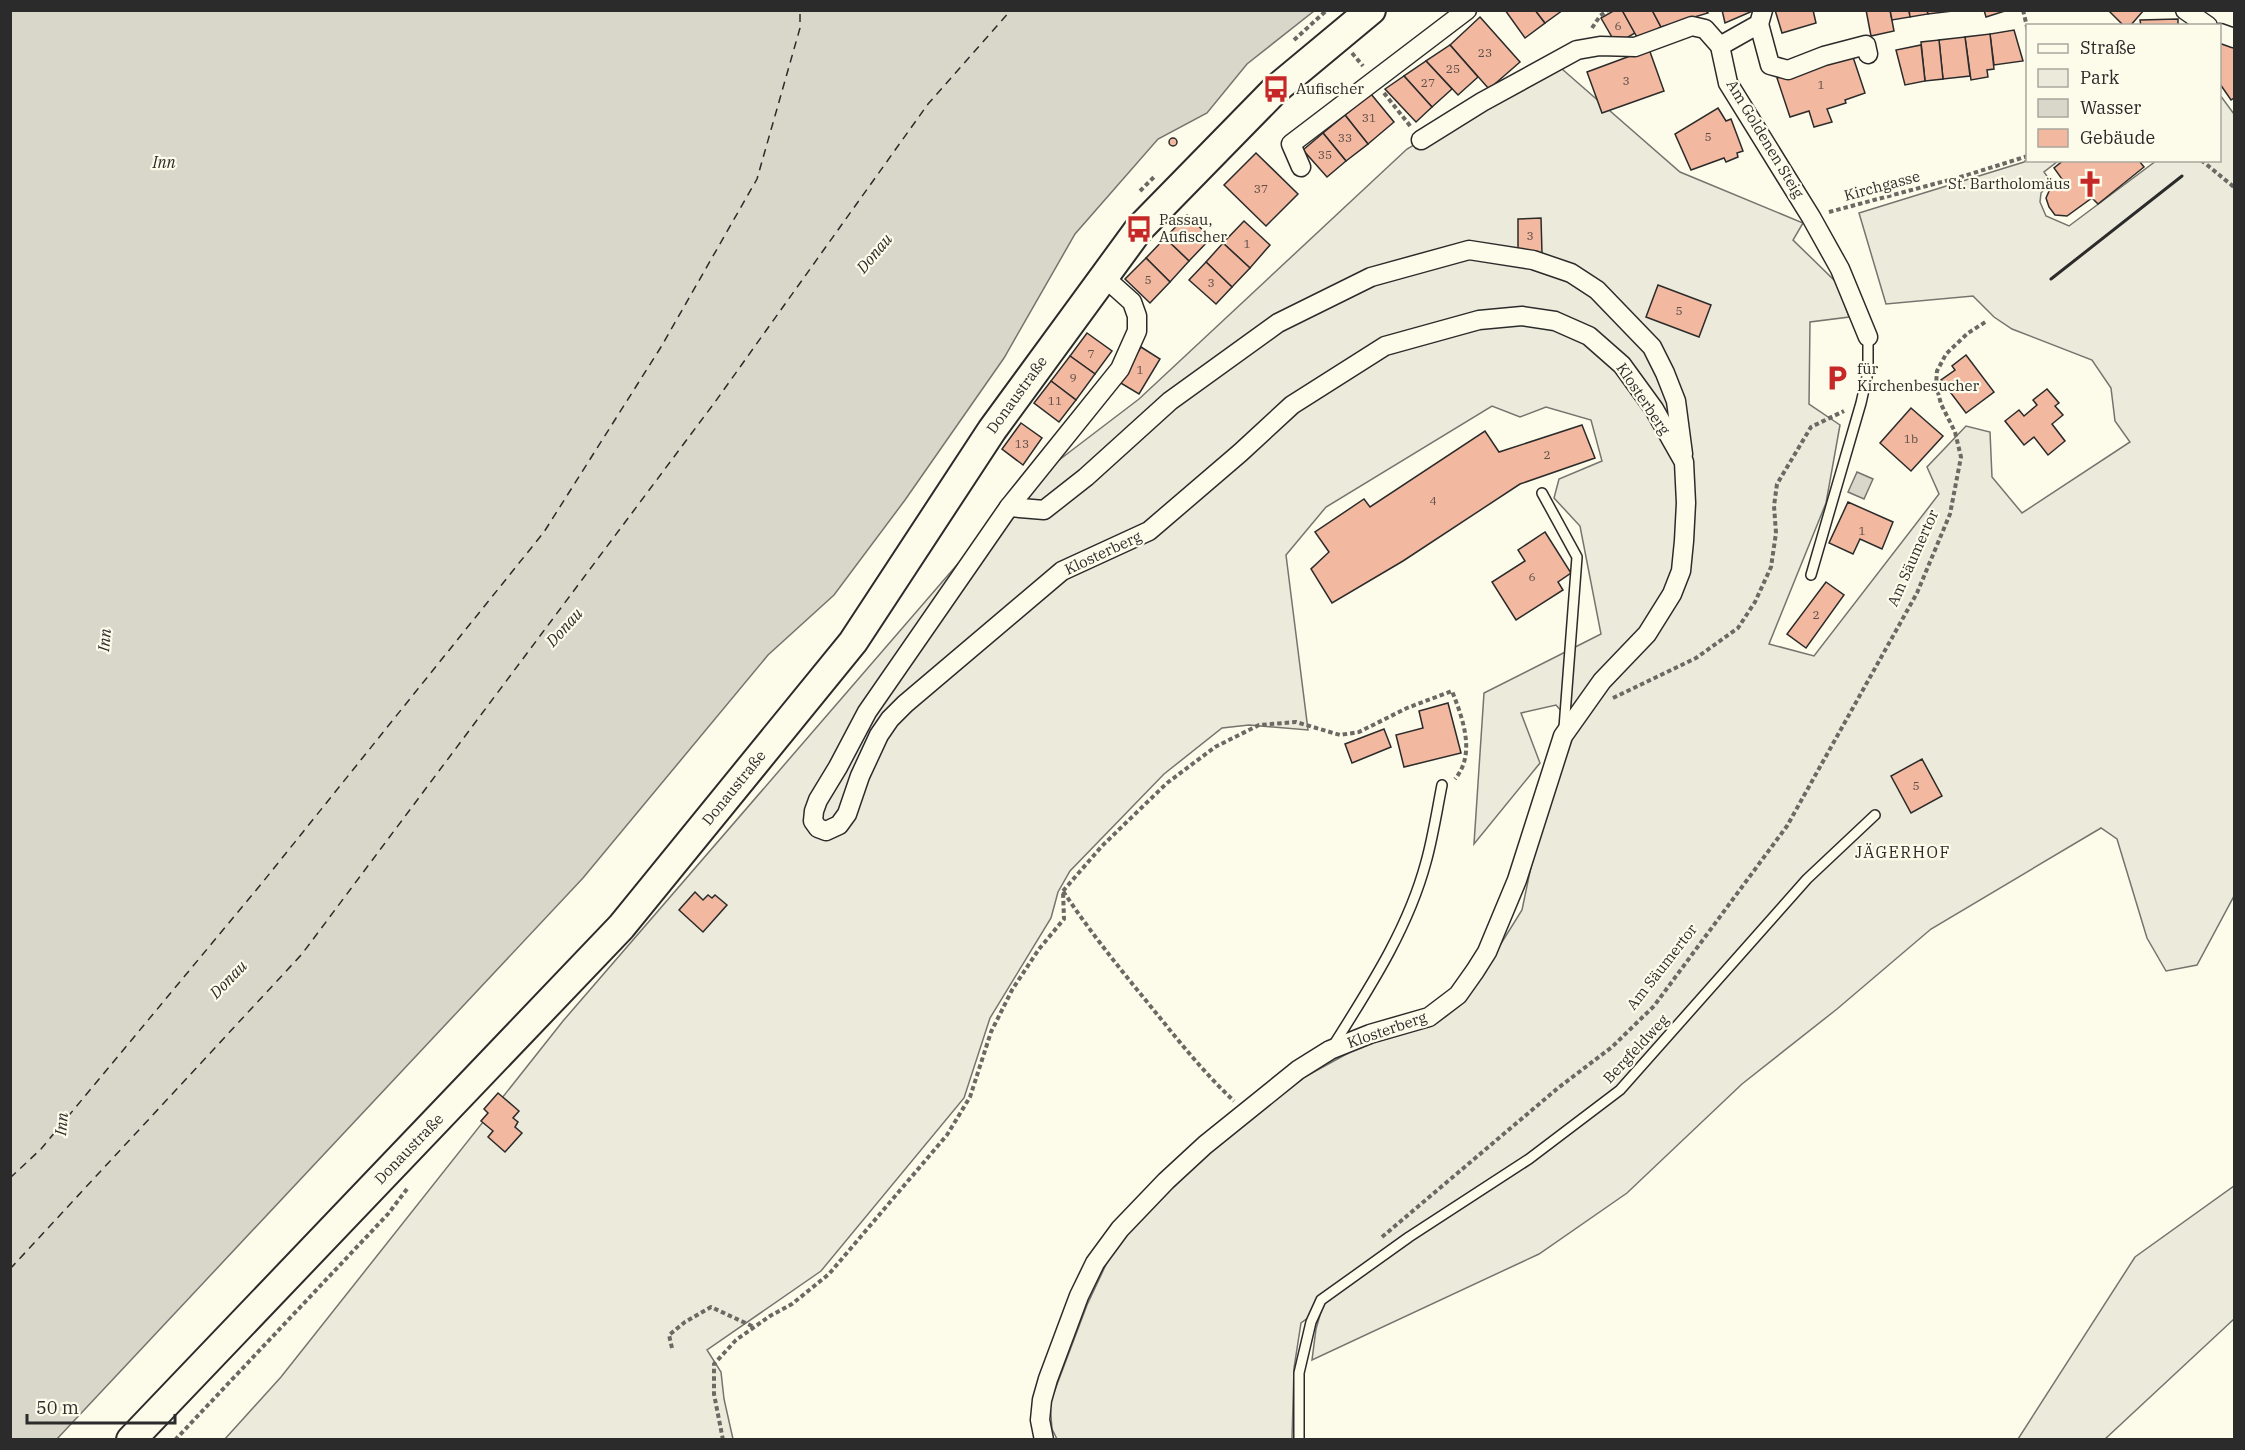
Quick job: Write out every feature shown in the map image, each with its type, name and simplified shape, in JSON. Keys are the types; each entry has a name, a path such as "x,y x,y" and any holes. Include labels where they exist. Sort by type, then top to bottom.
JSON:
{"main road":[{"name":"Donaustraße","path":"131,1440 621,927 853,642 992,430 1139,230 1276,89 1371,10"}],"street":[{"path":"1301,167 1291,144 1467,10"},
{"path":"2185,10 2205,24"},
{"path":"1421,140 1482,102 1577,50 1600,46 1635,47 1692,26 1705,29 1720,46 1761,17 1770,65 1788,70 1824,56 1866,45 1868,54"},
{"name":"Am Goldenen Steig","path":"1720,46 1728,82 1840,268 1868,338"},
{"name":"Klosterberg","path":"1009,507 1044,510 1086,477 1170,401 1278,323 1371,277 1469,250 1533,260 1570,273 1597,290 1652,347 1676,401 1684,462 1686,503 1681,571 1672,594 1647,634 1602,681 1563,736 1517,880 1487,952 1458,995 1429,1017 1370,1034 1330,1050 1298,1070 1205,1145 1120,1228 1095,1263 1079,1296 1048,1379 1042,1400 1041,1420 1044,1440"},
{"name":"Klosterberg","path":"1103,276 1132,302 1137,315 1137,331 1119,369 1009,507 867,712 818,800 813,821 818,828 826,831 832,830 847,814 870,752 890,719 991,630 1062,571 1149,531 1292,405 1385,346 1479,320 1522,316 1555,321 1589,336 1622,365 1654,409 1684,462"}],"lane":[{"path":"1811,575 1861,403 1868,372 1868,338"},
{"path":"1542,494 1577,557 1563,736"},
{"path":"1330,1050 1386,961 1411,908 1426,861 1442,785"},
{"name":"Bergfeldweg","path":"1299,1440 1299,1373 1311,1322 1321,1300 1409,1237 1529,1159 1620,1090 1807,879 1875,815"}],"path":[{"path":"1287,47 1327,10"},
{"name":"Kirchgasse","path":"1811,217 1964,176 2026,157"},
{"path":"2203,162 2235,188"},
{"path":"1133,199 1156,176"},
{"name":"Am Säumertor","path":"1374,1244 1558,1088 1612,1047 1654,1006 1787,826 1917,594 1950,514 1961,457 1955,432 1941,404 1936,385 1937,371 1946,354 1968,333 1987,321"},
{"path":"1611,699 1696,658 1738,628 1755,602 1772,567 1776,533 1774,506 1777,484 1811,427 1861,403"},
{"path":"723,1440 714,1394 714,1364 736,1340 792,1304 829,1274 947,1135 970,1097 991,1032 1012,990 1039,949 1064,920 1063,891 1102,846 1167,783 1215,747 1259,725 1296,722 1340,735 1359,732 1407,708 1452,691 1466,738 1465,762 1456,779 1442,785"},
{"path":"1063,891 1087,928 1195,1061 1245,1114"},
{"path":"672,1348 669,1335 711,1306 755,1327"}],"green space":[{"path":"1554,62 1680,172 1803,223 1793,240 1837,283 1849,317 1810,322 1809,404 1840,425 1826,503 1769,644 1814,656 1939,494 1927,467 1966,426 1990,432 1992,477 2022,513 2130,442 2115,421 2111,388 2092,360 2012,329 1994,317 1973,296 1886,304 1859,213 2026,160 2026,162 2057,162 2044,172 2051,182 2041,193 2040,202 2046,216 2069,226 2155,162 2221,162 2221,96 2234,114 2234,901 2233,898 2197,965 2166,971 2147,938 2117,839 2101,828 1931,929 1837,1009 1742,1084 1627,1193 1539,1254 1312,1360 1316,1329 1322,1308 1301,1323 1294,1368 1292,1439 1057,1439 1052,1429 1050,1403 1087,1305 1117,1241 1151,1205 1240,1126 1299,1080 1363,1045 1433,1025 1489,963 1522,910 1533,857 1578,723 1556,705 1521,713 1540,763 1474,844 1484,693 1601,634 1580,526 1554,498 1559,479 1602,461 1591,420 1546,407 1520,417 1492,406 1326,507 1286,555 1308,730 1249,725 1222,728 1164,774 1070,871 1058,892 1051,918 990,1018 964,1098 821,1271 707,1350 721,1372 724,1399 733,1439 224,1440 281,1377 563,1021 1025,486 1139,399 1407,149"},
{"path":"2234,1186 2234,1319 2105,1439 2018,1439 2135,1257"}],"water":[{"path":"10,11 1314,11 1247,64 1207,113 1158,139 1075,234 1004,358 905,500 834,595 768,655 583,878 56,1440 10,1439"},
{"path":"1857,472 1873,479 1864,499 1848,492"}],"building":[{"path":"1505,10 1535,10 1545,23 1525,38"},
{"path":"1535,10 1563,10 1545,23"},
{"path":"1615,10 1622,10 1635,33 1616,44 1601,18"},
{"path":"1622,10 1652,10 1661,27 1638,39"},
{"path":"1652,10 1705,10 1708,13 1661,27"},
{"path":"1722,10 1755,10 1725,23"},
{"path":"1775,10 1813,10 1816,23 1782,33"},
{"path":"1866,10 1890,10 1894,31 1871,36"},
{"path":"1890,10 1909,10 1910,17 1892,20"},
{"path":"1909,10 1927,10 1928,14 1910,17"},
{"path":"1927,10 1952,10 1952,11 1928,14"},
{"path":"1984,10 2008,10 1986,17"},
{"path":"2108,10 2144,10 2132,24 2122,24"},
{"path":"1480,17 1520,62 1489,89 1450,45"},
{"path":"2178,19 2178,24 2141,24 2140,20"},
{"path":"2014,30 2023,61 1994,65 1990,34"},
{"path":"1990,34 1994,69 1987,70 1988,77 1971,80 1965,37"},
{"path":"1965,37 1970,76 1943,79 1939,40"},
{"path":"1939,40 1943,79 1925,81 1921,42"},
{"path":"2221,40 2234,46 2234,98 2231,100 2221,85"},
{"path":"1450,45 1478,77 1458,95 1426,61"},
{"path":"1921,45 1925,81 1905,85 1896,50"},
{"path":"1649,49 1664,91 1602,113 1587,72"},
{"path":"1852,54 1865,93 1845,100 1846,103 1827,109 1832,122 1814,127 1809,111 1790,117 1777,78"},
{"path":"1426,61 1452,89 1432,107 1404,76"},
{"path":"1404,76 1432,107 1416,122 1385,89"},
{"path":"1371,94 1394,122 1368,144 1345,115"},
{"path":"1718,108 1726,121 1731,119 1743,151 1737,153 1738,157 1726,162 1724,158 1691,170 1675,134"},
{"path":"1345,115 1368,144 1346,161 1323,133"},
{"path":"1323,133 1346,161 1327,177 1303,150"},
{"path":"1173,138 1177,142 1173,146 1169,142"},
{"path":"1256,153 1298,194 1266,226 1224,185"},
{"name":"St. Bartholomäus","path":"2062,162 2140,162 2144,167 2098,204 2092,198 2067,216 2055,215 2046,198 2050,189 2062,179 2054,168"},
{"path":"1187,215 1211,238 1189,261 1165,238"},
{"path":"1541,218 1542,253 1518,253 1518,219"},
{"path":"1244,221 1270,245 1250,268 1223,243"},
{"path":"1165,238 1189,261 1170,282 1146,258"},
{"path":"1223,243 1250,268 1232,287 1206,262"},
{"path":"1146,258 1170,282 1150,303 1125,279"},
{"path":"1206,262 1232,287 1216,304 1189,280"},
{"path":"1658,285 1711,305 1699,337 1646,317"},
{"path":"1087,333 1112,351 1095,374 1070,356"},
{"path":"1141,347 1160,359 1139,394 1119,382"},
{"path":"1966,355 1994,392 1966,413 1941,380 1955,370 1952,366"},
{"path":"1070,356 1095,374 1076,400 1051,381"},
{"path":"1051,381 1076,400 1059,422 1034,403"},
{"path":"2047,389 2059,403 2055,406 2063,415 2052,424 2065,441 2048,455 2034,437 2024,445 2005,421 2019,410 2024,416 2037,405 2033,400"},
{"path":"1911,408 1943,436 1911,471 1880,443"},
{"path":"1021,423 1042,438 1023,465 1002,449"},
{"path":"1582,425 1595,458 1520,484 1403,561 1332,603 1311,569 1329,552 1315,532 1364,499 1370,507 1485,431 1499,452"},
{"path":"1848,502 1893,522 1882,549 1860,539 1853,554 1829,543"},
{"path":"1545,532 1571,573 1558,582 1563,590 1516,620 1492,582 1525,561 1518,550"},
{"path":"1826,582 1844,595 1806,648 1787,634"},
{"path":"1448,703 1461,753 1404,767 1396,735 1423,728 1419,711"},
{"path":"1384,729 1391,747 1352,763 1345,744"},
{"path":"1922,759 1942,796 1911,813 1891,776"},
{"path":"695,892 703,900 708,895 712,898 715,895 727,905 703,932 679,910"},
{"path":"498,1093 519,1111 513,1118 518,1122 515,1127 522,1133 505,1152 488,1137 493,1131 481,1121 488,1113 484,1109"}],"ferry route":[{"path":"10,1178 41,1149 262,883 544,532 661,347 757,179 800,28 800,10"},
{"path":"10,1269 302,954 715,402 928,104 1011,10"}],"wall":[{"path":"2051,279 2182,176"}],"place":[{"name":"Aufischer","path":"1276,89"},
{"name":"St. Bartholomäus","path":"2090,184"},
{"name":"Passau, Aufischer","path":"1139,229"},
{"name":"für Kirchenbesucher","path":"1837,378"}],"district":[{"name":"JÄGERHOF","path":"1903,852"}],"water label":[{"name":"Inn","path":"164,162"},
{"name":"Donau","path":"874,253"},
{"name":"Donau","path":"564,627"},
{"name":"Inn","path":"104,640"},
{"name":"Donau","path":"228,979"},
{"name":"Inn","path":"61,1124"}]}
